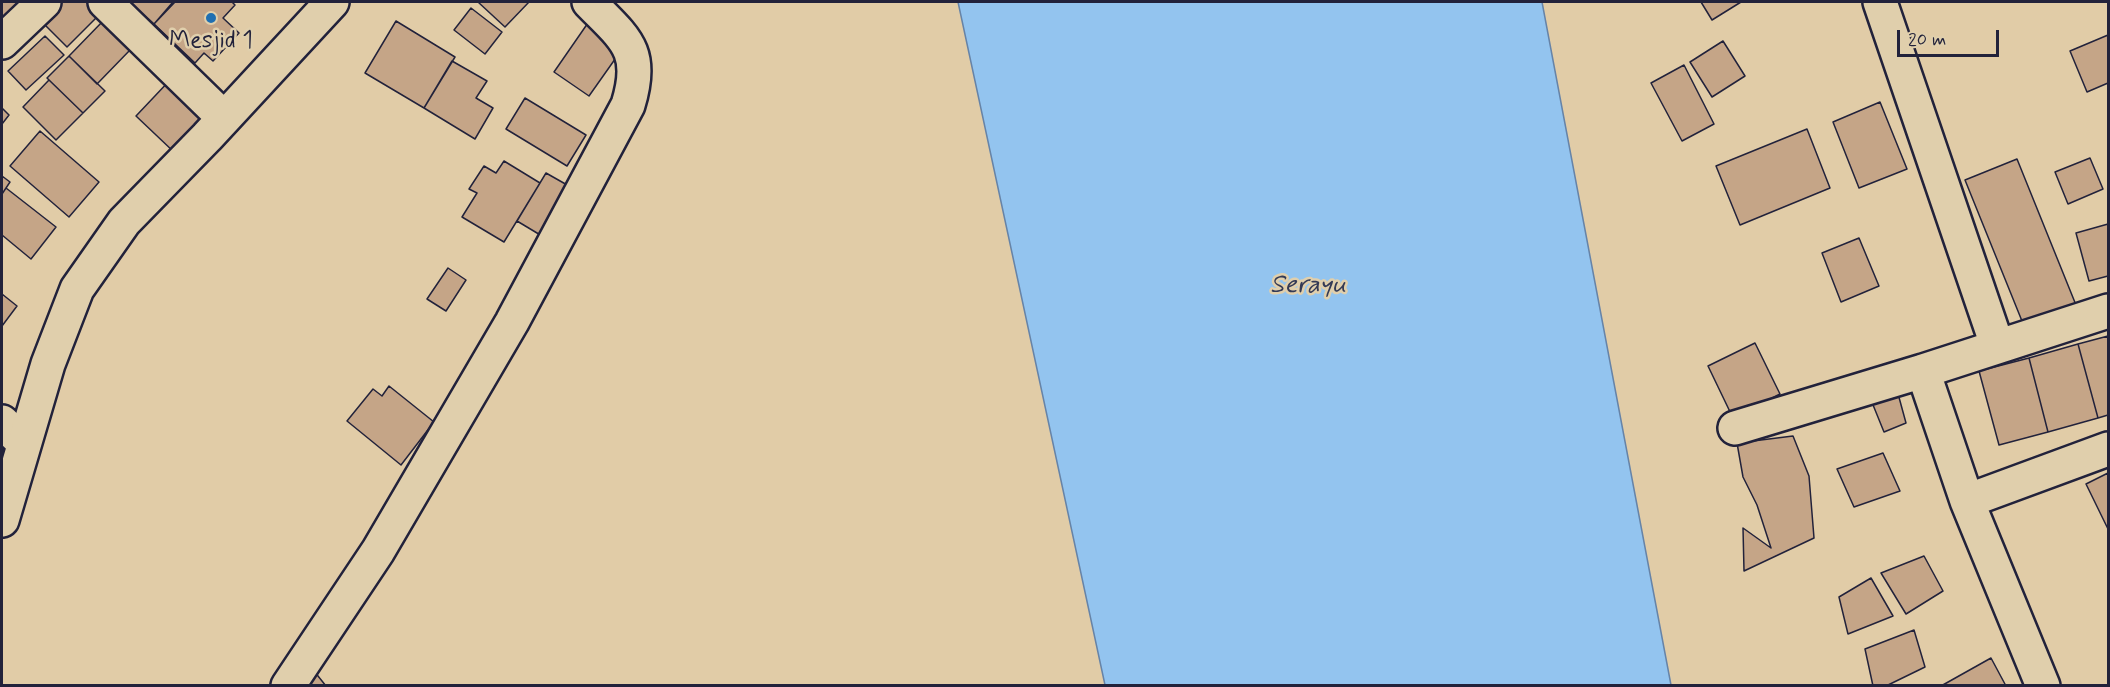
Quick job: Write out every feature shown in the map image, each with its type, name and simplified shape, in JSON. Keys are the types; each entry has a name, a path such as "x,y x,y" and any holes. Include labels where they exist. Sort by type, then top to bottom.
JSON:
{"street":[{"path":"2,42 44,2"},
{"path":"105,2 224,118"},
{"path":"2,520 13,433 48,364 77,289 124,222 332,2"},
{"path":"288,686 396,521 512,322 628,105 635,83 633,58 623,38 589,2"},
{"path":"1880,2 1997,345"},
{"path":"1735,428 2109,311"},
{"path":"1923,370 1967,501 2043,686"},
{"path":"1967,501 2109,449"}],"water":[{"name":"Serayu","path":"958,2 1542,2 1671,685 1105,685"}],"building":[{"path":"2,2 21,3 2,27"},
{"path":"56,2 86,2 100,14 67,47 39,19"},
{"path":"129,2 173,2 154,24"},
{"path":"175,2 232,2 235,5 223,18 239,33 213,61 204,53 195,63 154,24"},
{"path":"478,2 529,2 505,27"},
{"path":"1701,2 1741,2 1712,20"},
{"path":"471,8 502,32 485,54 454,30"},
{"path":"590,20 625,45 589,96 554,72"},
{"path":"103,21 131,49 97,84 69,56"},
{"path":"396,21 455,57 424,108 365,73"},
{"path":"2108,35 2108,83 2087,92 2070,51"},
{"path":"45,36 64,55 26,90 8,71"},
{"path":"1723,41 1745,76 1712,97 1690,62"},
{"path":"69,56 105,91 83,113 47,78"},
{"path":"452,61 487,81 476,98 493,108 475,139 424,108"},
{"path":"1684,65 1714,124 1682,141 1651,83"},
{"path":"171,79 210,116 175,153 136,116"},
{"path":"49,80 83,113 56,140 23,107"},
{"path":"525,98 586,135 567,166 506,129"},
{"path":"1880,102 1907,169 1859,188 1833,122"},
{"path":"2,108 9,115 2,124"},
{"path":"1807,129 1830,188 1740,225 1716,166"},
{"path":"40,131 99,182 69,217 10,166"},
{"path":"2090,158 2103,189 2068,204 2055,172"},
{"path":"2017,159 2076,305 2024,326 1965,180"},
{"path":"504,161 540,183 504,242 462,217 477,193 469,189 484,166 496,173"},
{"path":"546,173 576,190 547,239 517,221"},
{"path":"2,176 10,182 2,194"},
{"path":"6,188 56,227 31,259 2,235 2,194"},
{"path":"2108,224 2108,276 2089,281 2076,233"},
{"path":"1859,238 1879,286 1841,302 1822,253"},
{"path":"448,268 466,280 446,311 427,299"},
{"path":"2,294 17,306 2,326"},
{"path":"2108,336 2108,415 2098,418 2078,344"},
{"path":"1755,343 1780,394 1733,418 1708,366"},
{"path":"2078,344 2098,418 2048,432 2029,358"},
{"path":"2029,358 2048,432 1999,445 1979,371"},
{"path":"389,386 434,422 401,465 347,421 373,389 382,396"},
{"path":"1897,390 1906,423 1884,432 1869,395"},
{"path":"1793,436 1809,476 1814,538 1744,571 1743,528 1771,548 1757,505 1743,477 1737,443"},
{"path":"1883,453 1900,491 1854,507 1837,469"},
{"path":"2108,473 2108,529 2086,484"},
{"path":"1924,556 1943,591 1906,614 1881,573"},
{"path":"1871,578 1893,616 1848,634 1839,597"},
{"path":"1914,630 1925,667 1886,686 1873,686 1865,649"},
{"path":"1991,658 2006,686 1941,686"},
{"path":"314,671 326,686 296,686"}],"place":[{"name":"Mesjid 1","path":"211,18"}]}
